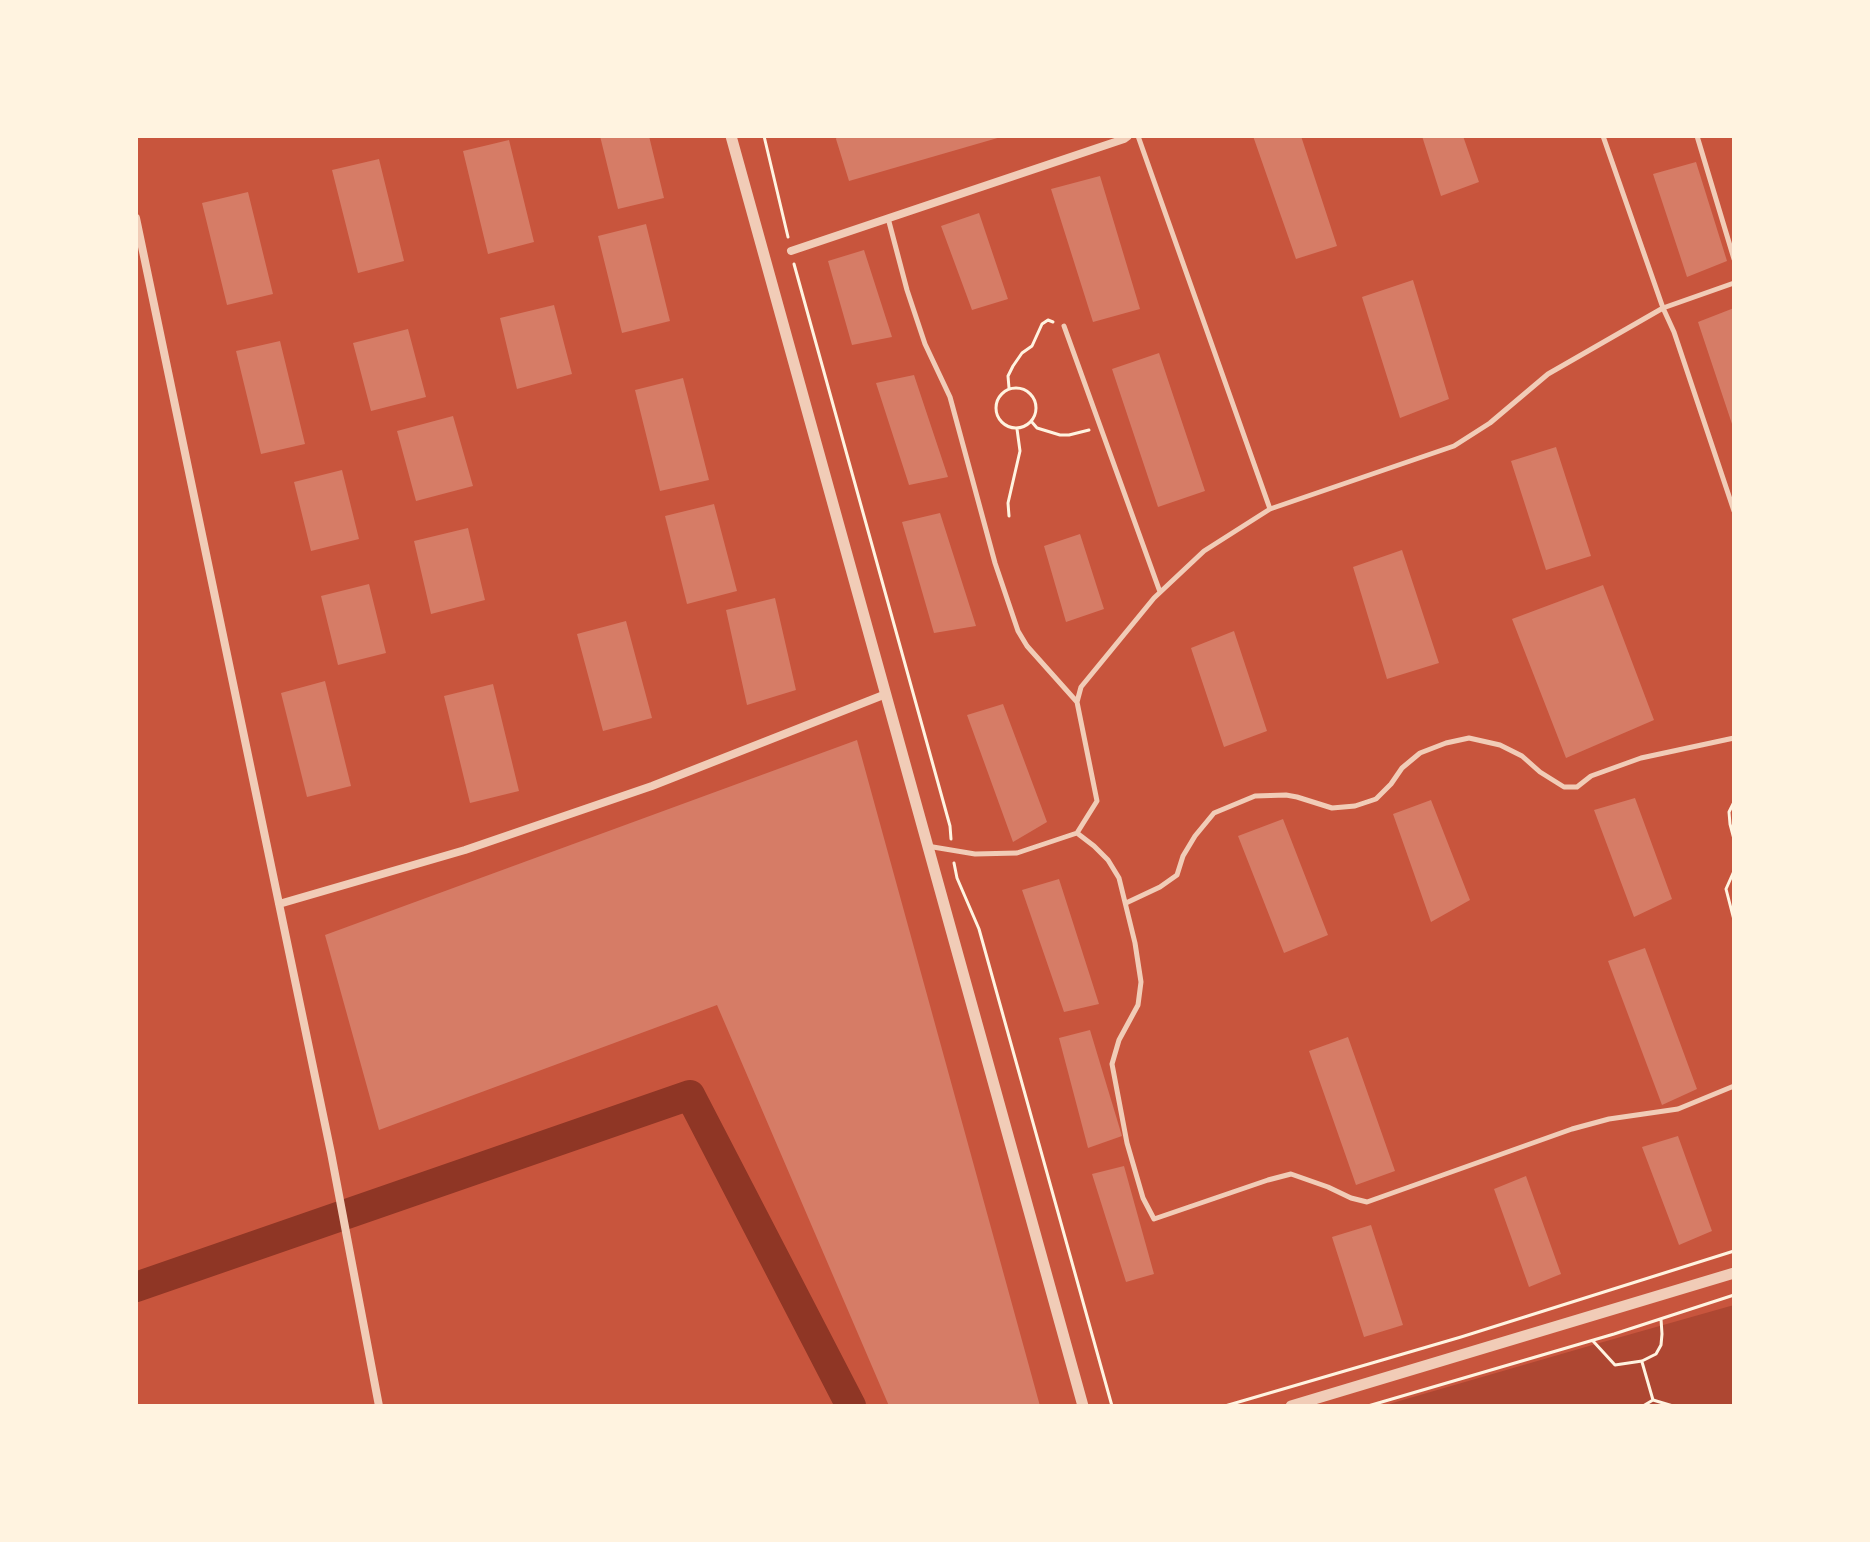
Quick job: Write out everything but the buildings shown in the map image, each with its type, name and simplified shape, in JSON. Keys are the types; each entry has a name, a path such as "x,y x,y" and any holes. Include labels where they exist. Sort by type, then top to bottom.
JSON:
{"street":[{"path":"731,136 1083,1406"},
{"path":"791,251 1128,136"},
{"path":"136,218 331,1153 379,1406"},
{"path":"279,904 465,850 623,796 886,694"},
{"path":"1291,1406 1734,1273"}],"lane":[{"path":"1138,136 1270,509"},
{"path":"1603,136 1734,511"},
{"path":"1697,136 1734,259"},
{"path":"888,218 925,344 950,397 995,563 1018,631 1027,646 1077,702"},
{"path":"927,846 975,854 1017,853 1077,833 1097,801 1077,702 1081,687 1160,592 1204,551 1270,509 1454,446 1490,423 1548,374 1663,308 1734,283"},
{"path":"1064,326 1160,592"},
{"path":"1126,903 1177,875 1183,856 1214,813 1255,796 1286,795 1332,808 1355,806 1376,799 1402,768 1420,753 1446,743 1469,738 1500,745 1522,756 1564,787 1577,787 1591,776 1641,758 1734,738"},
{"path":"1077,833 1108,860 1119,878 1135,943 1141,982 1138,1005 1119,1040 1112,1064 1127,1143 1143,1198 1154,1219 1291,1174 1367,1202 1572,1129 1609,1119 1678,1109 1734,1086"}],"path":[{"path":"764,136 791,251 950,826 957,878 979,929 1112,1406"},
{"path":"1009,389 1008,376 1013,366 1022,353 1032,346 1042,324 1048,320 1064,326"},
{"path":"1019,388 1031,394 1036,406 1036,413 1024,427 1005,426 996,415 996,401 1009,389 1019,388"},
{"path":"1031,421 1037,428 1060,435 1100,426"},
{"path":"1009,516 1008,503 1020,451 1017,429"},
{"path":"1734,802 1729,812 1734,839"},
{"path":"1734,871 1726,889 1734,920"},
{"path":"1225,1406 1477,1332 1734,1251"},
{"path":"1368,1406 1734,1295"},
{"path":"1593,1340 1615,1365 1642,1361 1656,1354 1661,1345 1661,1319"},
{"path":"1642,1361 1653,1400"},
{"path":"1643,1406 1653,1400 1673,1406"}],"shaded area":[{"path":"1734,1305 1734,1406 1382,1406 1596,1344"}],"waterway":[{"path":"136,1287 690,1095 851,1406"}]}
